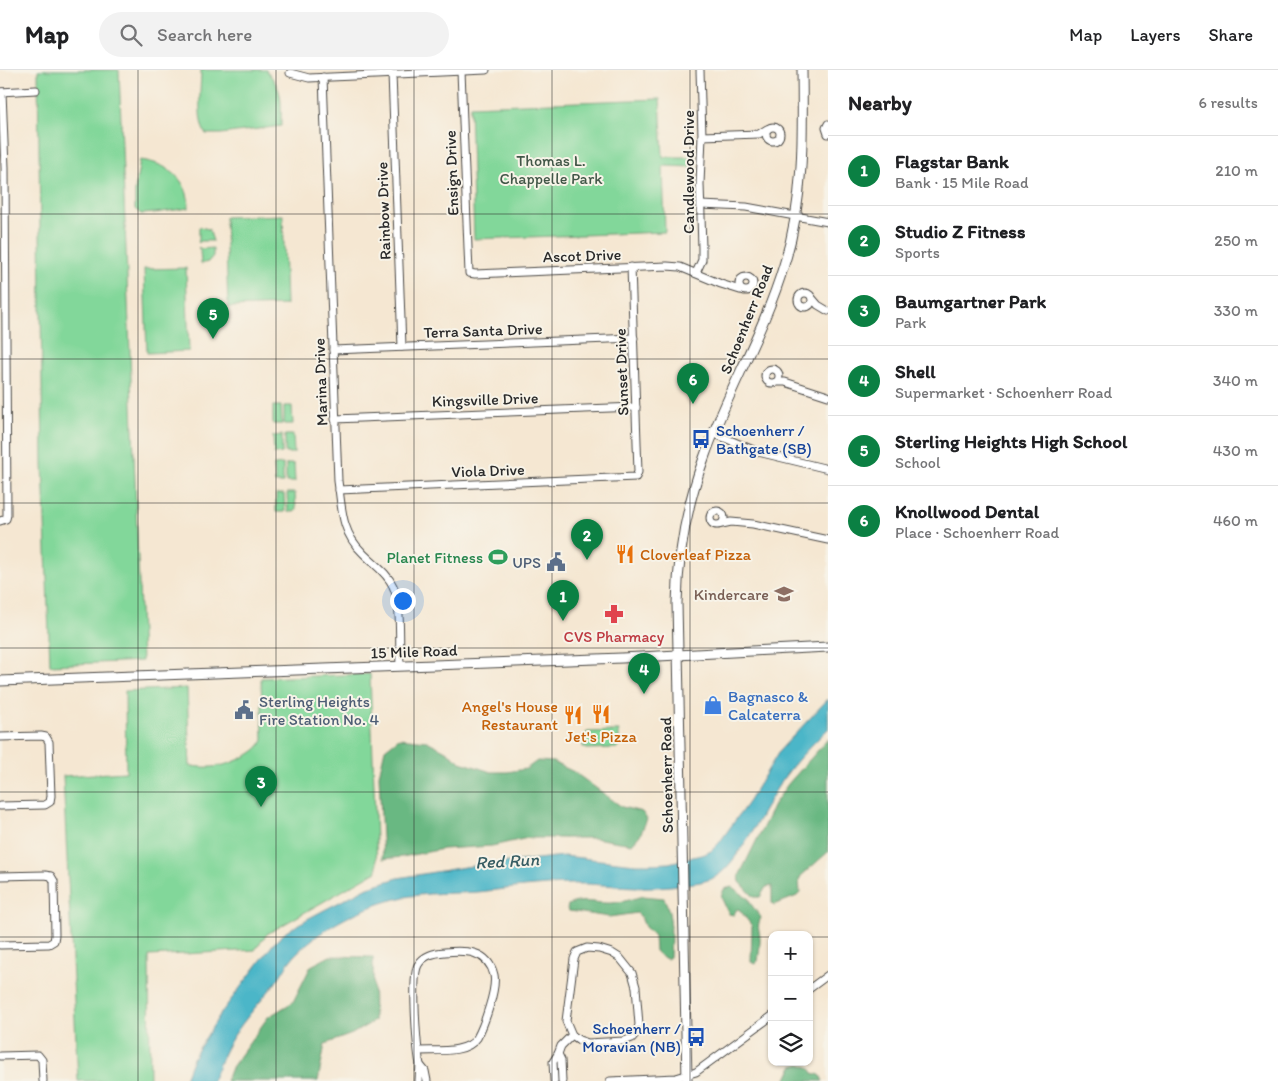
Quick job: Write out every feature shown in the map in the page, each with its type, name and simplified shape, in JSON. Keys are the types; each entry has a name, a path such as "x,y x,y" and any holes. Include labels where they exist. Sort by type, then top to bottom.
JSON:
{"main road":[{"name":"Schoenherr Road","path":"687,1078 678,656 678,587 684,531 694,489 714,433 775,291 789,249 796,216 802,163 802,70"},
{"name":"15 Mile Road","path":"0,682 678,656 828,647"}],"street":[{"path":"290,73 303,77 323,77 486,70"},
{"name":"Candlewood Drive","path":"696,273 702,260 700,70"},
{"name":"Ensign Drive","path":"461,71 469,273"},
{"name":"Rainbow Drive","path":"392,74 402,347"},
{"name":"Marina Drive","path":"323,77 335,419 342,517 352,541 386,575 394,586 397,594 400,666"},
{"path":"3,520 8,515 3,300 5,168 1,92 36,90"},
{"path":"828,124 826,128 828,134"},
{"path":"702,136 759,134 774,126 781,133 780,138 771,141 759,134"},
{"path":"767,130 768,138"},
{"path":"701,205 746,207 828,222"},
{"name":"Sunset Drive","path":"631,267 637,476"},
{"name":"Ascot Drive","path":"469,273 676,267 721,284 737,286"},
{"path":"818,305 804,307 800,304 798,297 801,293 806,292 810,294 818,305 828,312"},
{"path":"809,306 812,303 812,298"},
{"name":"Terra Santa Drive","path":"333,350 634,338"},
{"path":"785,382 777,371 773,369 768,370 765,374 765,379 768,382 785,382 828,396"},
{"path":"776,382 779,379 779,375"},
{"name":"Kingsville Drive","path":"335,419 636,408"},
{"path":"714,433 758,452 828,470"},
{"name":"Viola Drive","path":"339,490 632,478 637,476"},
{"path":"731,522 722,512 717,510 710,516 712,523 717,525 731,522 765,526 828,540"},
{"path":"722,524 724,516"},
{"path":"0,737 46,737 48,742 51,796 50,802 45,805 0,806"},
{"path":"0,876 45,874 51,876 54,881 54,941 48,944 0,946"},
{"path":"587,948 612,953 620,958 628,967 635,980 638,997 638,1030 628,1040 593,1043 583,1042 572,1035 566,1021 574,959 577,952 587,948"},
{"path":"419,1051 463,1048 470,1045 477,1038 494,983 490,965 476,953 464,950 432,954 424,958 418,967 415,982 419,1051 420,1065 419,1081"},
{"path":"813,986 828,975"},
{"path":"610,1081 687,1078 768,1019"},
{"path":"554,1081 553,1062 561,1046 572,1035"},
{"path":"0,1056 36,1054 40,1056 42,1060 43,1081"},
{"path":"558,1054 561,1060 562,1081"},
{"path":"420,1065 425,1071 427,1081"}],"green space":[{"path":"38,70 119,70 142,661 50,665 43,463"},
{"path":"201,70 266,70 279,90 281,126 221,134 206,134 200,113"},
{"name":"Thomas L. Chappelle Park","path":"660,99 663,157 695,157 694,167 663,166 665,232 474,239 470,106"},
{"path":"140,160 159,165 175,174 185,189 189,208 141,214 135,209 135,190"},
{"path":"283,215 286,305 228,307 225,217"},
{"path":"199,227 209,229 213,241 198,242"},
{"path":"199,247 201,249 213,248 213,256 208,262 201,264"},
{"path":"186,268 189,351 147,353 144,269"},
{"path":"273,406 281,406 282,424 273,424"},
{"path":"284,406 292,406 293,424 284,424"},
{"path":"282,435 282,453 274,454 273,436"},
{"path":"285,435 293,435 294,453 285,453"},
{"path":"283,464 283,483 275,483 274,465"},
{"path":"286,464 294,464 295,482 286,482"},
{"path":"287,493 295,493 296,511 288,512"},
{"path":"276,494 284,494 285,512 276,512"},
{"path":"370,674 377,871 267,934 255,950 149,956 150,1081 78,1081 63,776 126,772 125,691 187,688 190,766 212,767 237,760 256,749 263,740 261,678"},
{"path":"619,731 619,748 587,749 583,747 583,737 587,732"},
{"path":"399,738 427,741 461,762 491,772 526,769 537,761 553,762 574,772 622,807 642,812 647,819 640,835 632,844 595,838 528,838 492,846 443,849 383,859 379,775 385,749"},
{"path":"828,739 828,852 801,876 799,880 800,893 797,896 774,905 772,903 772,886 766,887 760,897 754,897 740,882 739,876 775,803 788,784"},
{"path":"732,887 749,899 761,918 758,926 760,939 759,956 755,964 751,962 752,926 739,909 736,910 734,915 729,914 721,897 724,889"},
{"path":"643,896 664,898 667,905 671,934 670,957 667,959 655,951 654,936 645,927 637,913 609,917 569,911 567,909 568,905 573,903 612,903"},
{"path":"330,956 373,957 374,1021 352,1034 325,1044 318,1081 226,1081 230,1070 268,1017 293,1002 311,966"},
{"path":"793,1066 806,1066 810,1068 813,1073 820,1075 823,1081 786,1081"}],"water":[{"name":"Red Run","path":"828,699 828,729 790,770 741,849 723,871 715,877 700,882 660,887 561,884 478,892 430,894 410,896 374,906 332,926 308,943 294,956 236,1032 226,1049 212,1081 184,1081 193,1058 221,1013 274,943 286,932 309,918 368,887 398,878 465,867 564,856 635,864 669,863 705,854 719,843 749,801 780,750"}],"place":[{"name":"Sterling Heights High School","path":"213,339"},
{"name":"Knollwood Dental","path":"693,404"},
{"name":"Schoenherr / Bathgate (SB)","path":"701,439"},
{"name":"Cloverleaf Pizza","path":"625,554"},
{"name":"Planet Fitness","path":"498,557"},
{"name":"Studio Z Fitness","path":"587,560"},
{"name":"UPS","path":"556,562"},
{"name":"Kindercare","path":"784,594"},
{"name":"CVS Pharmacy","path":"614,614"},
{"name":"Flagstar Bank","path":"563,621"},
{"name":"Shell","path":"644,694"},
{"name":"Bagnasco & Calcaterra","path":"713,705"},
{"name":"Sterling Heights Fire Station No. 4","path":"244,710"},
{"name":"Jet's Pizza","path":"601,714"},
{"name":"Angel's House Restaurant","path":"573,715"},
{"name":"Baumgartner Park","path":"261,807"},
{"name":"Schoenherr / Moravian (NB)","path":"696,1037"}]}
